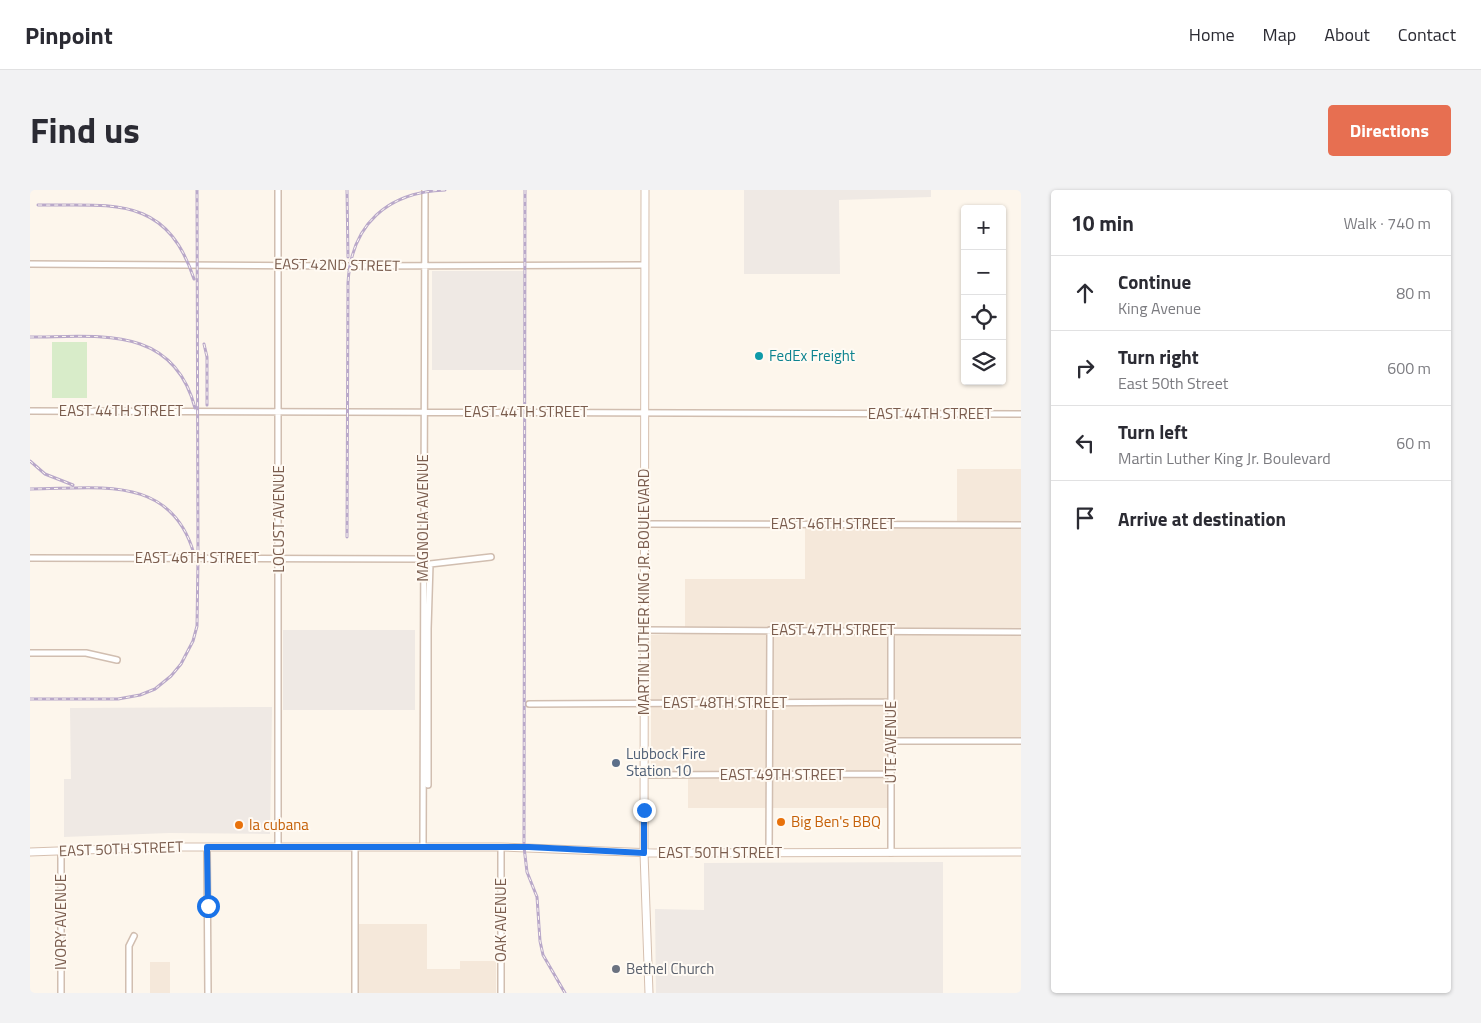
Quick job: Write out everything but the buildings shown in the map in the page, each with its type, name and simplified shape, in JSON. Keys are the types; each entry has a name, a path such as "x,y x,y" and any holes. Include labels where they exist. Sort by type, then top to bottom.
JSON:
{"main road":[{"name":"MARTIN LUTHER KING JR. BOULEVARD","path":"644,190 644,853 649,993"},
{"name":"EAST 50TH STREET","path":"30,852 207,847 501,847 644,853 1021,852"}],"street":[{"name":"LOCUST AVENUE","path":"278,190 278,847"},
{"name":"MAGNOLIA AVENUE","path":"423,847 425,190"},
{"name":"EAST 42ND STREET","path":"30,264 644,265"},
{"name":"EAST 44TH STREET","path":"30,411 425,410 1021,414"},
{"name":"EAST 46TH STREET","path":"644,524 1021,525"},
{"name":"EAST 46TH STREET","path":"30,558 424,559"},
{"path":"428,785 430,564 491,558"},
{"name":"EAST 47TH STREET","path":"644,630 1021,632"},
{"path":"769,854 770,630"},
{"name":"UTE AVENUE","path":"891,630 891,853"},
{"path":"30,653 86,653 117,660"},
{"name":"EAST 48TH STREET","path":"529,704 891,702"},
{"path":"891,741 1021,741"},
{"name":"EAST 49TH STREET","path":"644,775 890,774"},
{"path":"207,847 208,993"},
{"path":"355,847 355,993"},
{"name":"OAK AVENUE","path":"501,847 501,993"},
{"name":"IVORY AVENUE","path":"61,851 61,993"},
{"path":"129,993 129,946 134,936"}],"shaded area":[{"path":"744,190 931,190 931,197 839,200 840,274 744,274"},
{"path":"432,271 524,271 524,370 432,370"},
{"path":"957,469 1021,469 1021,738 888,738 887,808 688,808 688,771 651,771 651,635 685,634 685,579 805,579 805,526 957,527"},
{"path":"283,630 415,630 415,710 283,710"},
{"path":"272,707 270,834 169,833 64,837 64,779 71,779 70,708"},
{"path":"943,862 943,993 656,993 655,909 704,910 704,863"},
{"path":"357,924 427,924 427,969 460,969 460,961 496,961 496,993 357,993"},
{"path":"150,962 170,962 170,993 150,993"}],"green space":[{"path":"52,342 87,342 87,398 52,398"}],"railway":[{"path":"30,699 118,699 140,695 155,689 171,676 181,664 193,641 197,626 198,558 197,190"},
{"path":"347,190 348,257"},
{"path":"347,537 348,283 356,244 365,228 376,215 390,205 406,197 425,192 445,190"},
{"path":"525,190 524,847 527,872 537,897 540,941 543,955 565,993"},
{"path":"38,205 112,206 152,218 168,232 182,251 194,279"},
{"path":"30,337 106,337 130,341 151,349 170,361 184,381 195,408"},
{"path":"204,344 207,357 207,405"},
{"path":"30,461 45,474 73,485"},
{"path":"30,489 105,488 128,491 150,498 168,510 183,528 194,554"}],"place":[{"name":"FedEx Freight","path":"759,356"},
{"name":"Lubbock Fire Station 10","path":"616,763"},
{"name":"Big Ben's BBQ","path":"781,822"},
{"name":"la cubana","path":"239,825"},
{"name":"Bethel Church","path":"616,969"}],"route":[{"path":"208,906 207,847 529,847 644,853 644,810"}]}
